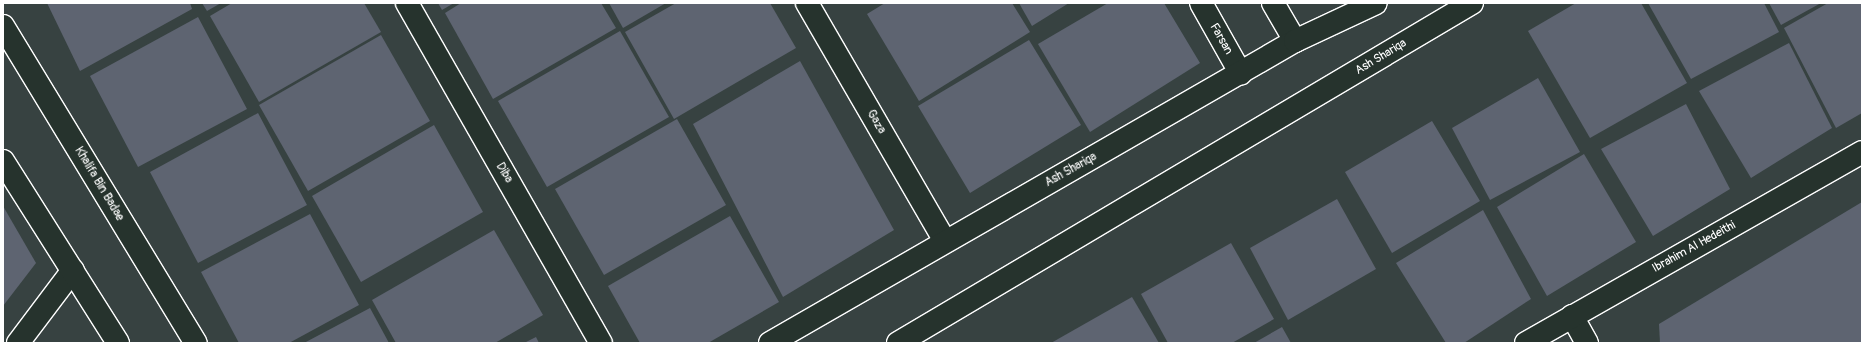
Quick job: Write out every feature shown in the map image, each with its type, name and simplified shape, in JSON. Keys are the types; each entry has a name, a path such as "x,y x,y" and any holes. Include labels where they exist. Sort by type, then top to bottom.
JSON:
{"street":[{"name":"Diba","path":"407,3 601,343"},
{"name":"Gaza","path":"807,3 945,241"},
{"name":"Farsan","path":"1201,3 1241,74"},
{"path":"1273,3 1296,41"},
{"name":"Ash Shariqa","path":"770,343 945,241 1241,74 1296,41 1376,3"},
{"name":"Ash Shariqa","path":"898,343 1472,3"},
{"name":"Khalifa Bin Badae","path":"3,26 196,343"},
{"name":"Ibrahim Al Hedeithi","path":"1526,343 1862,152"},
{"path":"3,161 118,343"},
{"path":"18,343 73,270"},
{"path":"1572,316 1587,343"}],"building":[{"path":"47,3 190,3 192,9 80,71"},
{"path":"202,3 221,3 207,11"},
{"path":"232,3 364,3 381,32 259,102 210,16"},
{"path":"438,3 454,3 442,10"},
{"path":"461,3 601,3 616,28 493,99 445,13"},
{"path":"609,3 666,3 623,28"},
{"path":"676,3 770,3 796,48 674,119 625,32"},
{"path":"885,3 1012,3 1030,32 919,101 867,14"},
{"path":"1019,3 1069,3 1032,26"},
{"path":"1108,3 1164,3 1200,63 1090,132 1038,44"},
{"path":"1576,3 1641,3 1687,83 1590,138 1528,31"},
{"path":"1648,3 1764,3 1779,32 1691,79"},
{"path":"1769,3 1821,3 1781,25"},
{"path":"1828,3 1862,3 1862,113 1836,128 1784,28"},
{"path":"198,17 247,109 138,167 90,76"},
{"path":"620,31 669,117 547,187 498,101"},
{"path":"381,35 430,121 308,191 259,105"},
{"path":"1029,40 1081,125 970,193 918,106"},
{"path":"1789,43 1832,128 1751,178 1699,91"},
{"path":"800,61 894,230 783,297 693,124"},
{"path":"1538,78 1580,152 1490,200 1452,128"},
{"path":"1686,104 1730,189 1653,236 1601,149"},
{"path":"258,113 307,205 198,263 150,172"},
{"path":"677,119 726,205 604,275 555,189"},
{"path":"1432,121 1480,201 1392,253 1345,172"},
{"path":"434,125 483,212 361,282 312,196"},
{"path":"1584,154 1636,242 1547,296 1497,207"},
{"path":"1337,199 1376,269 1288,320 1250,248"},
{"path":"1862,202 1862,343 1660,343 1659,324"},
{"path":"3,206 36,263 3,306"},
{"path":"1483,210 1531,299 1464,343 1446,343 1396,263"},
{"path":"310,214 359,305 289,343 239,343 201,272"},
{"path":"730,216 779,302 708,343 640,343 608,286"},
{"path":"494,230 543,315 495,343 396,343 372,300"},
{"path":"1231,243 1274,319 1232,343 1168,343 1141,294"},
{"path":"1132,297 1159,343 1051,343"},
{"path":"370,308 389,343 304,343"},
{"path":"1282,327 1291,343 1254,343"},
{"path":"536,337 539,343 524,343"}]}
